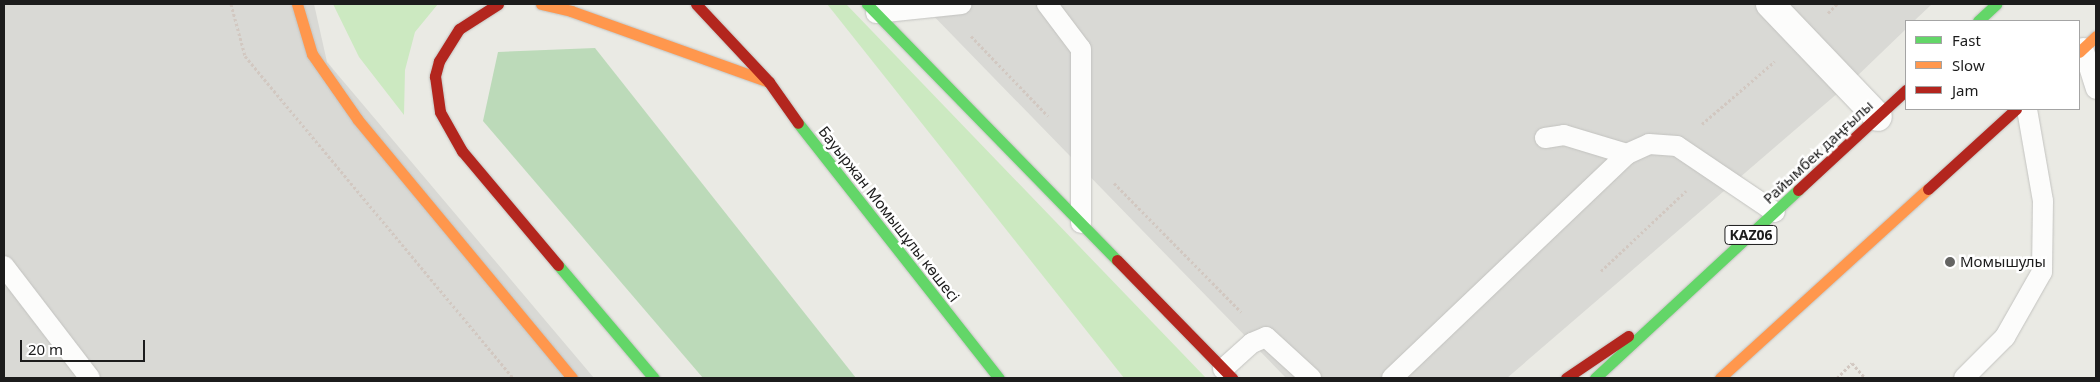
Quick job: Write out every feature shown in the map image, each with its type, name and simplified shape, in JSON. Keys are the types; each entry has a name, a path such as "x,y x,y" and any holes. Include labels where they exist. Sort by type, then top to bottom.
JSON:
{"main road":[{"path":"297,4 312,54 358,120 572,378"},
{"path":"498,4 460,29 439,61 435,76 440,112 462,151 654,378"},
{"path":"541,4 571,11 769,82"},
{"path":"696,4 769,82 798,123"},
{"path":"1979,20 1996,4"},
{"path":"871,8 1228,374"},
{"name":"Райымбек даңғылы","path":"1595,378 1905,91"},
{"path":"1720,378 2015,110"},
{"name":"Бауыржан Момышұлы көшесі","path":"798,123 920,298"},
{"name":"Бауыржан Момышұлы көшесі","path":"798,123 999,378"},
{"path":"1566,378 1679,301"},
{"path":"1733,378 1737,362"}],"street":[{"path":"1770,4 1878,117"}],"lane":[{"path":"871,8 962,4"},
{"path":"1047,4 1081,49 1081,223"},
{"path":"2086,45 2096,89"},
{"path":"1964,378 2005,337 2042,272 2043,202 2027,110"},
{"path":"1545,138 1564,135 1627,154"},
{"path":"1392,378 1627,154 1649,144 1677,146 1775,212"},
{"path":"4,266 90,378"},
{"path":"1228,374 1252,343 1266,337 1311,378"}],"path":[{"path":"231,4 245,56 513,378"},
{"path":"1601,271 1672,203"},
{"path":"1837,378 1852,363 1865,378"}],"shaded area":[{"path":"4,4 314,4 327,62 594,378 4,378"},
{"path":"922,4 1932,4 1915,20 1905,20 1905,30 1853,80 1507,378 1286,378"}],"green space":[{"path":"333,4 438,4 415,32 405,70 404,115 359,57"},
{"path":"827,4 846,4 1206,378 1124,378"},
{"path":"595,48 856,378 703,378 483,121 498,52"}],"traffic: fast":[{"path":"867,4 1117,260"},
{"path":"1979,20 1996,4"},
{"path":"798,123 999,378"},
{"path":"1595,378 1798,190"},
{"path":"558,265 654,378"}],"traffic: slow":[{"path":"297,4 312,54 358,120 572,378"},
{"path":"541,4 571,11 769,82"},
{"path":"2080,51 2096,36"},
{"path":"1720,378 1928,189"}],"traffic: jam":[{"path":"498,4 459,29 439,61 435,76 440,112 462,151 558,265"},
{"path":"696,4 769,82 798,123"},
{"path":"1798,190 1905,91"},
{"path":"1928,189 2015,110"},
{"path":"1117,260 1232,378"},
{"path":"1566,378 1628,336"}],"place":[{"name":"Момышулы","path":"1950,262"}]}
